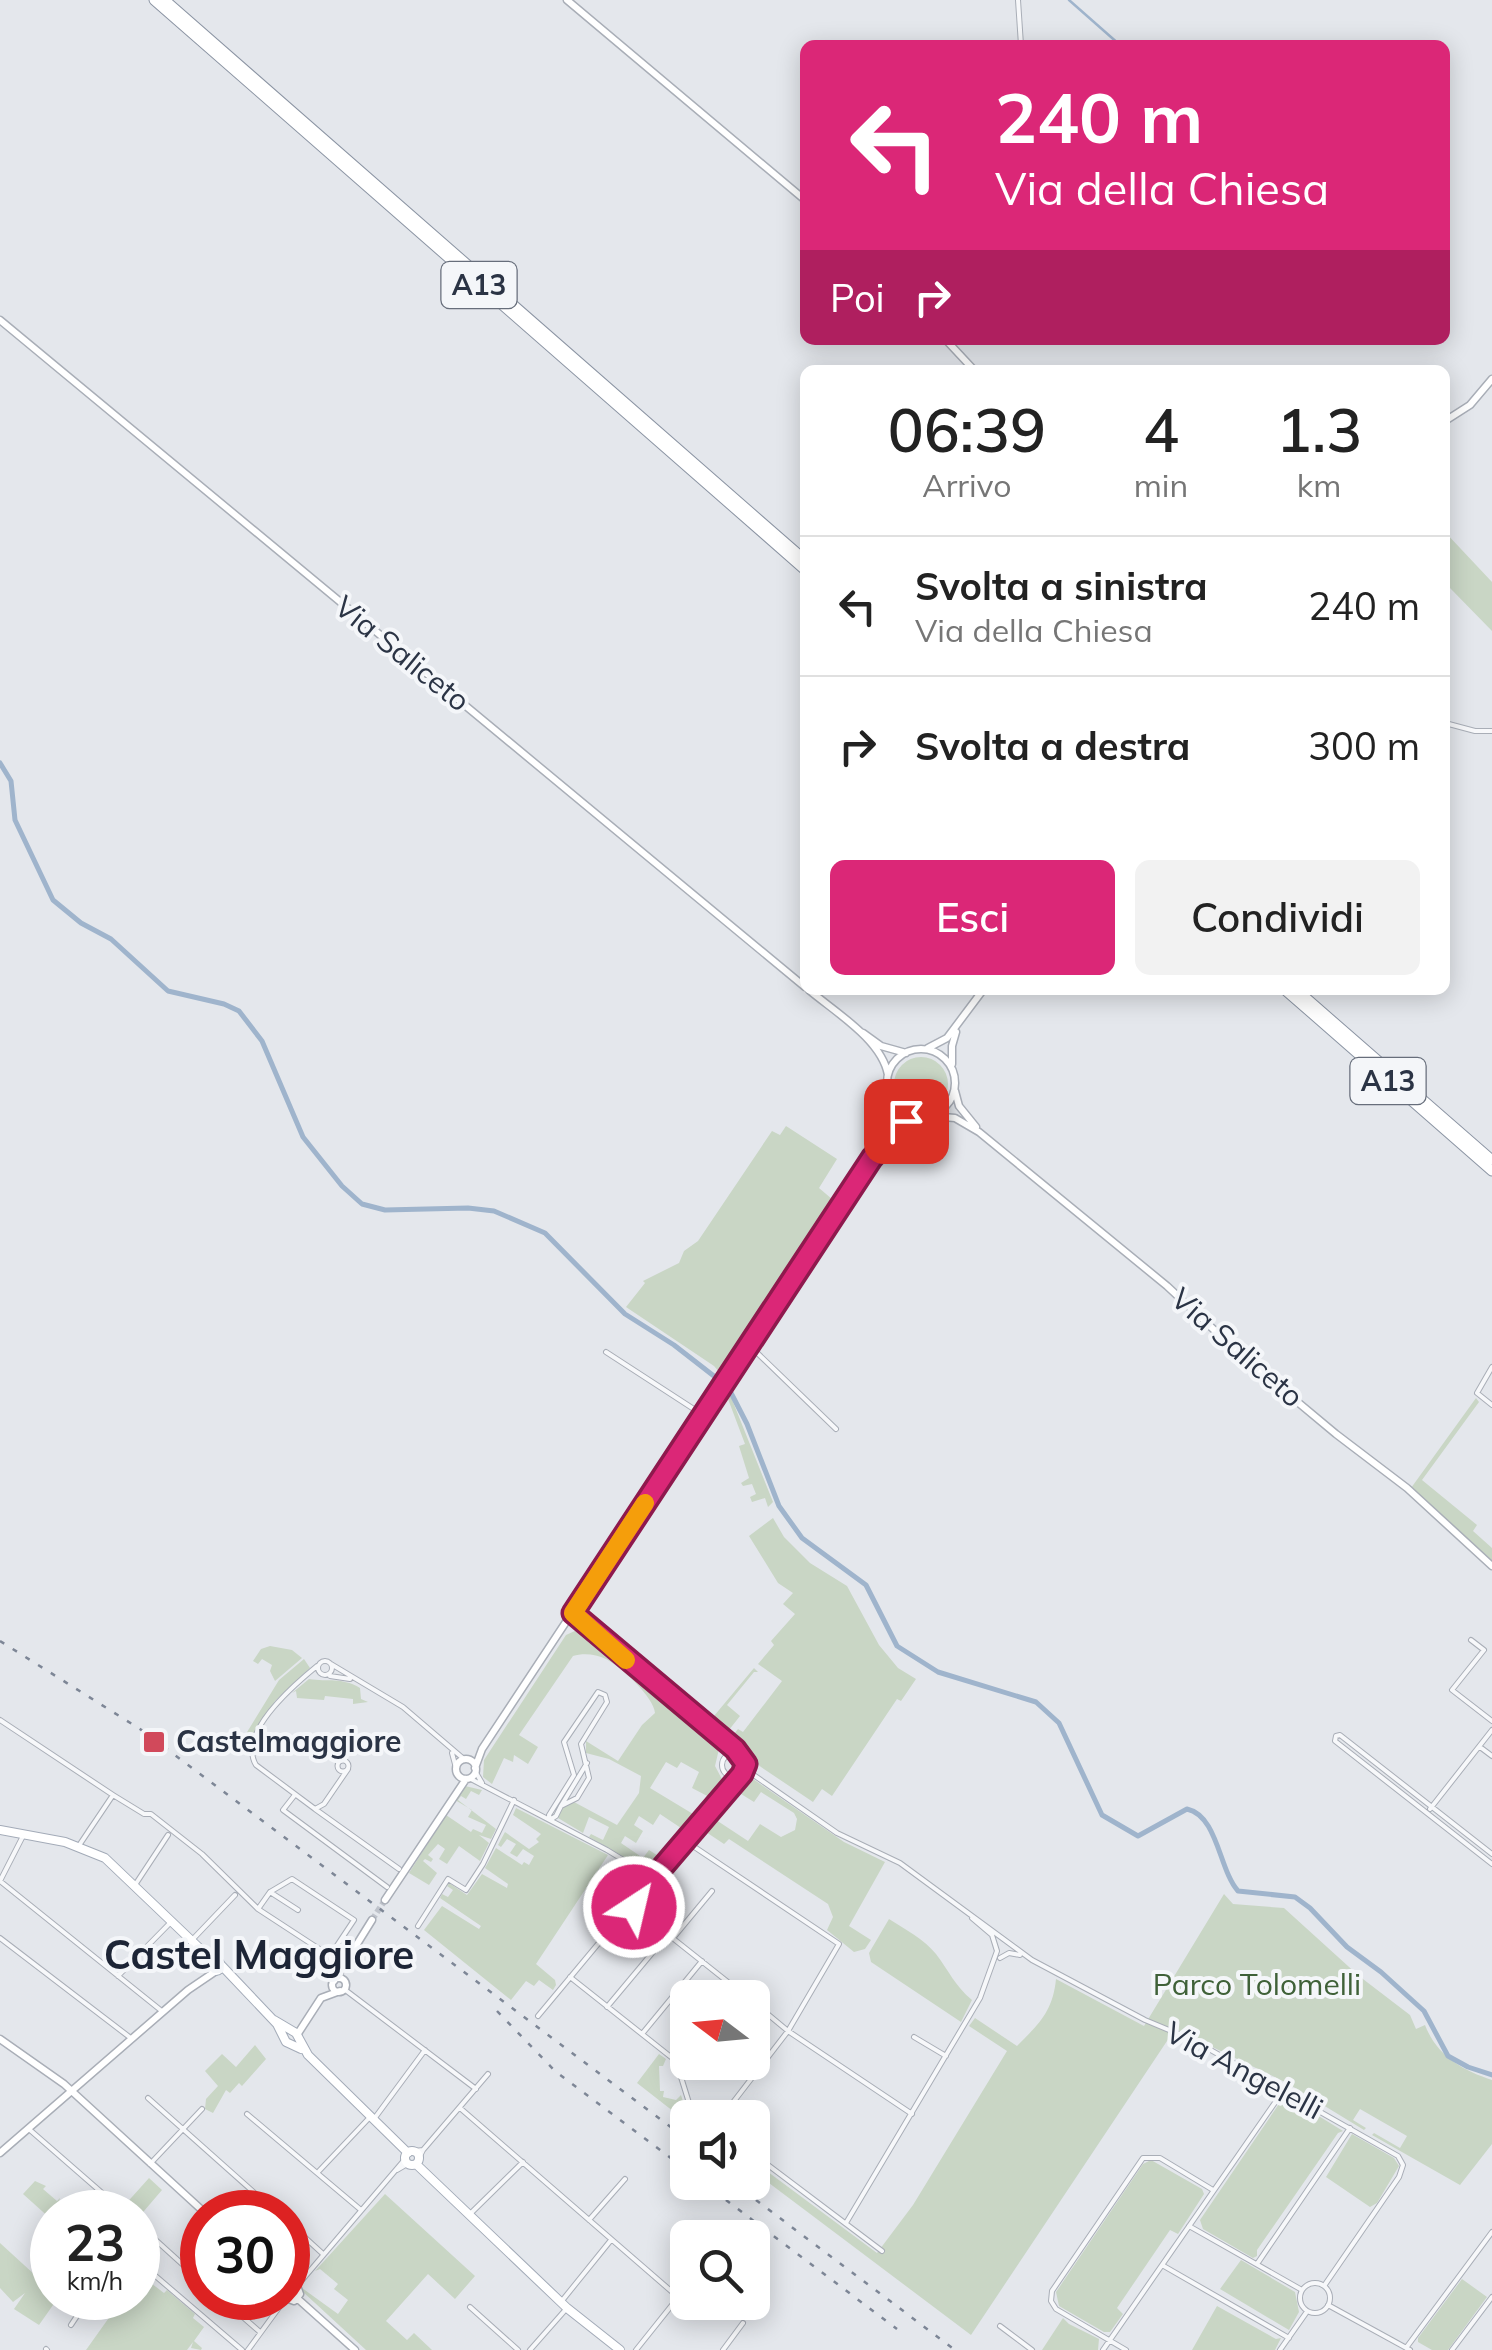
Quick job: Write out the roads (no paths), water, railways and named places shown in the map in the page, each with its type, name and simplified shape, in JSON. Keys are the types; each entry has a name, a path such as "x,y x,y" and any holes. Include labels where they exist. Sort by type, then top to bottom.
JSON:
{"highway":[{"name":"A13","path":"154,0 800,566"},
{"name":"A13","path":"165,0 800,556"},
{"name":"A13","path":"1291,995 1492,1171"},
{"name":"A13","path":"1303,995 1492,1160"}],"main road":[{"path":"566,0 800,196"},
{"name":"Via Saliceto","path":"0,320 800,982"},
{"path":"951,345 969,365"},
{"path":"1450,418 1470,404 1492,379"},
{"name":"Via Saliceto","path":"815,995 881,1046 906,1053"},
{"path":"888,1076 891,1067 906,1053 934,1046 947,1038 980,995"},
{"name":"Via Saliceto","path":"838,1014 879,1054 891,1098"},
{"name":"Via Saliceto","path":"962,1020 952,1046 954,1090 959,1106 980,1132"},
{"path":"922,1049 940,1055 953,1070"},
{"path":"931,1116 946,1106 954,1090"},
{"path":"891,1098 899,1109 918,1117"},
{"path":"872,1158 888,1125 891,1098"},
{"path":"385,1900 453,1795 476,1770 482,1749 872,1158 898,1127 918,1117"},
{"name":"Via Saliceto","path":"918,1117 955,1118 980,1132 1167,1286 1240,1354 1407,1488 1492,1566"},
{"path":"453,1795 457,1771 482,1749"},
{"path":"466,1760 476,1770"},
{"path":"457,1771 467,1779"},
{"path":"0,1830 80,1846 105,1858 564,2305 620,2350"},
{"path":"292,2036 314,2000 333,1982 372,1920"},
{"path":"342,1990 341,1972 346,1958"},
{"path":"0,2154 218,1968"},
{"path":"333,1982 343,1979"},
{"path":"333,1982 333,1988 342,1990"},
{"path":"292,2036 320,1998 342,1990"},
{"path":"0,2039 71,2091 180,2191"},
{"path":"310,2309 355,2350"}],"street":[{"path":"1018,0 1021,40"},
{"path":"1450,724 1475,731 1492,730"},
{"path":"749,1345 836,1430"},
{"path":"606,1352 703,1415"},
{"path":"1492,1367 1490,1377 1477,1393 1492,1405"},
{"path":"538,2016 741,1773 745,1762 573,1613"},
{"path":"567,1621 586,1626"},
{"path":"1472,1640 1484,1650 1452,1690 1492,1722"},
{"path":"399,1870 256,1765 251,1752 270,1712 325,1660 403,1706 466,1760"},
{"path":"300,1680 325,1675 332,1671 331,1664"},
{"path":"317,1666 325,1675 354,1680"},
{"path":"550,1820 549,1815 573,1777 564,1751 566,1737 593,1696 603,1693 607,1702 581,1744 590,1773 587,1782 577,1798 561,1806"},
{"path":"0,1720 113,1795 144,1814 151,1814 202,1854 258,1909 330,1956 332,1965 327,1973 333,1982"},
{"path":"1428,1813 1492,1730"},
{"path":"1492,1854 1340,1735 1336,1736 1336,1741 1492,1864"},
{"path":"566,1737 581,1744"},
{"path":"723,1741 726,1790"},
{"path":"1479,1746 1492,1756"},
{"path":"449,1749 457,1771"},
{"path":"726,1757 740,1755"},
{"path":"315,1809 320,1808 348,1769 344,1760 338,1766 332,1791"},
{"path":"572,1768 578,1770 585,1765"},
{"path":"550,1820 585,1765"},
{"path":"476,1770 482,1783"},
{"path":"728,1775 741,1773"},
{"name":"Via Angelelli","path":"741,1773 754,1777 837,1833 893,1858 1042,1965 1145,2020 1193,2040 1398,2156 1402,2170 1324,2286"},
{"path":"467,1779 514,1800 653,1878"},
{"path":"80,1846 113,1795"},
{"path":"294,1796 283,1810 387,1886"},
{"path":"418,1926 448,1879 466,1890 514,1800"},
{"path":"24,1834 0,1881 164,2012"},
{"path":"135,1885 168,1835"},
{"path":"684,1840 839,1944 788,2031 735,2100"},
{"path":"258,1909 270,1892 292,1879 354,1920 330,1956"},
{"path":"608,2007 712,1891"},
{"path":"270,1892 298,1910"},
{"path":"192,1940 235,1895"},
{"path":"631,1904 726,1980"},
{"path":"962,1906 992,1935 997,1958"},
{"path":"118,1976 172,1921"},
{"path":"0,1938 132,2039"},
{"path":"846,2223 1008,1944"},
{"path":"997,1958 1018,1954 1042,1965"},
{"path":"642,2034 702,1961"},
{"path":"570,1977 678,2064 688,2100"},
{"path":"342,1990 476,2088"},
{"path":"770,2016 912,2114"},
{"path":"914,2038 946,2056"},
{"path":"318,2172 372,2117 425,2050"},
{"path":"310,2267 488,2074"},
{"path":"1103,2350 1284,2090"},
{"path":"148,2098 251,2190"},
{"path":"460,2108 670,2290"},
{"path":"150,2164 202,2109"},
{"path":"247,2114 361,2210"},
{"path":"1256,2264 1350,2128"},
{"path":"28,2129 99,2190"},
{"path":"1126,2350 1056,2309 1051,2296 1144,2158 1154,2156 1213,2190"},
{"path":"470,2214 523,2162"},
{"path":"770,2166 882,2251"},
{"path":"590,2220 625,2179"},
{"path":"1189,2226 1302,2290"},
{"path":"1328,2305 1408,2349 1492,2232"},
{"path":"530,2350 611,2240"},
{"path":"310,2242 323,2254"},
{"path":"160,2244 180,2262"},
{"path":"1162,2265 1289,2338"},
{"path":"160,2280 245,2350 269,2320"},
{"path":"1310,2284 1324,2286 1329,2293 1328,2305 1317,2313 1307,2311 1300,2302 1302,2290 1310,2284"},
{"path":"1452,2350 1492,2296"},
{"path":"470,2307 518,2350"},
{"path":"636,2350 670,2307"},
{"path":"1280,2350 1307,2311"},
{"path":"71,2325 74,2320"},
{"path":"246,2320 260,2332"},
{"path":"723,2350 743,2323"},
{"path":"1000,2326 1032,2350"}],"waterway":[{"path":"1069,0 1114,40"},
{"path":"0,763 11,781 15,820 53,900 81,923 111,939 168,991 239,1011 262,1041 303,1137 342,1186 362,1204 385,1210 494,1211 545,1233 625,1314 674,1345 728,1387 779,1506 802,1538 866,1585 897,1646 938,1672 1036,1702 1059,1723 1102,1815 1138,1836 1187,1809 1197,1814 1212,1832 1238,1891 1295,1897 1347,1947 1424,2011 1448,2056 1492,2075"}],"tunnel":[{"path":"372,1920 385,1900"}],"railway":[{"path":"0,1641 140,1729 670,2126"},
{"path":"497,2011 555,2071 670,2157"},
{"path":"726,2200 897,2329"},
{"path":"756,2200 955,2350"}],"place":[{"name":"Castelmaggiore","path":"154,1742"}],"district":[{"name":"Castel Maggiore","path":"259,1955"}],"park label":[{"name":"Parco Tolomelli","path":"1257,1985"}]}
